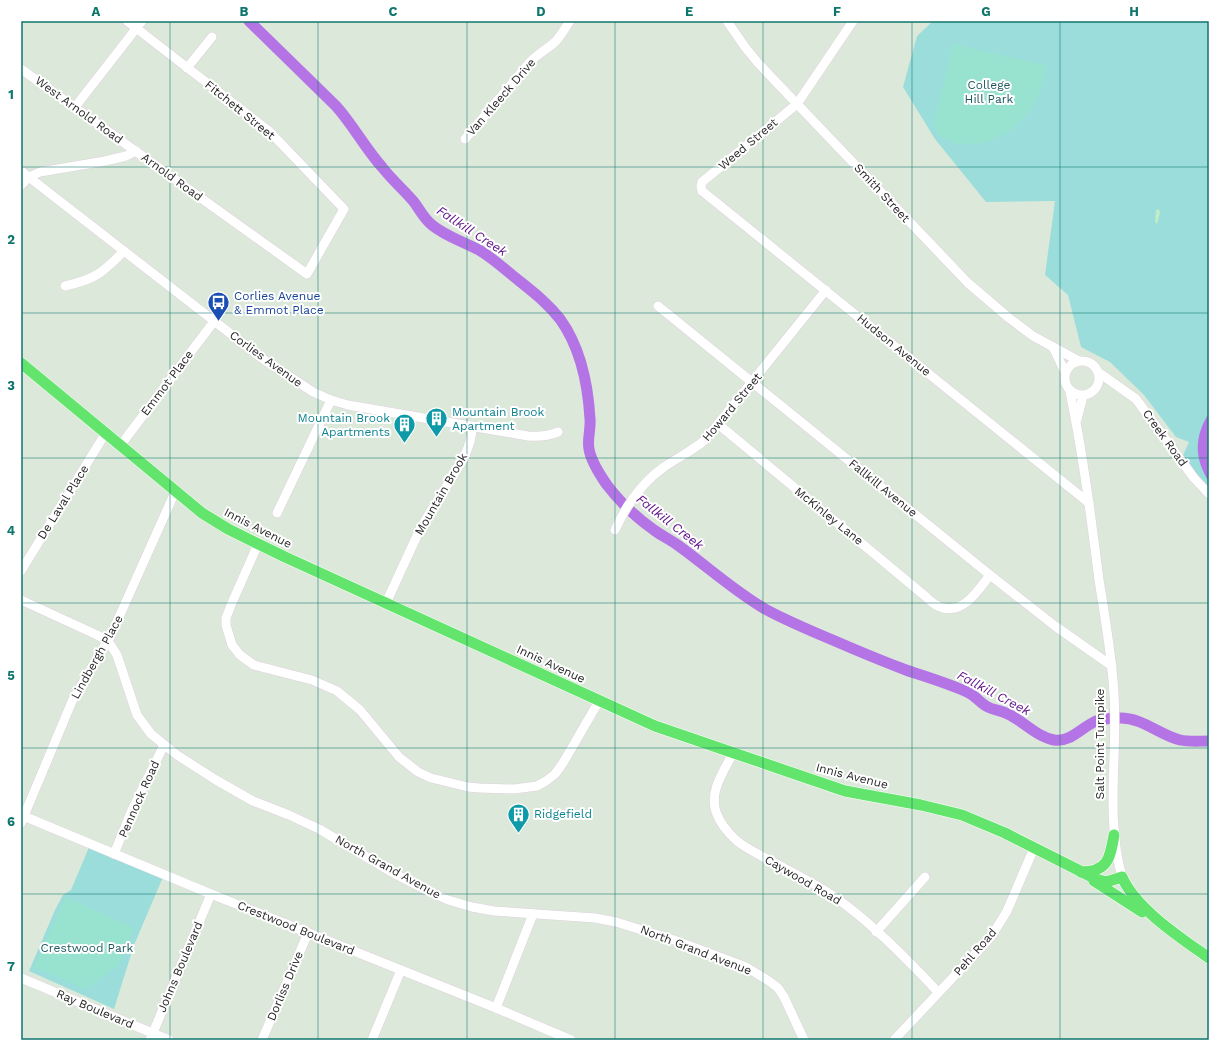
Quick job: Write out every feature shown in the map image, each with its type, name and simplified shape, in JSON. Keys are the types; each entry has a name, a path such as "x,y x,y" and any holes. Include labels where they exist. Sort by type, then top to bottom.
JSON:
{"main road":[{"name":"Innis Avenue","path":"21,363 202,513 228,529 258,544 655,726 846,790 962,815 1005,833 1096,880 1106,882 1122,877"},
{"path":"1078,872 1099,870 1106,864 1111,853 1114,835"},
{"path":"1078,872 1174,932"},
{"name":"Salt Point Turnpike","path":"1122,877 1133,896 1174,932 1209,958"}],"street":[{"name":"Fitchett Street","path":"127,21 139,25 187,68 269,131 344,209 307,274"},
{"name":"Van Kleeck Drive","path":"465,139 530,62 540,52 555,42 570,21"},
{"name":"Smith Street","path":"727,21 745,47 797,104 968,283 1009,318 1033,336 1080,361"},
{"name":"Weed Street","path":"701,186 702,182 797,104 853,21"},
{"path":"75,107 139,25"},
{"path":"187,68 212,37"},
{"name":"West Arnold Road","path":"21,69 136,151"},
{"name":"Arnold Road","path":"21,185 29,177 40,172 126,156 136,151 307,274"},
{"name":"Corlies Avenue","path":"21,170 263,358 313,392 331,400 363,408 538,437 548,436 558,432"},
{"name":"Hudson Avenue","path":"701,186 702,191 1089,503"},
{"path":"65,286 93,278 104,271 124,251"},
{"name":"Howard Street","path":"615,530 624,511 648,480 664,467 694,450 705,440 753,383 826,290"},
{"name":"Fallkill Avenue","path":"658,306 990,575 1055,626 1112,666"},
{"name":"Emmot Place","path":"120,446 214,320"},
{"path":"1053,347 1066,372"},
{"path":"1080,361 1091,363 1098,372 1099,380 1097,388 1093,392 1083,396 1070,392 1065,382 1066,372 1071,364 1080,361"},
{"name":"Creek Road","path":"1098,372 1136,400 1194,478 1209,494"},
{"path":"1097,388 1117,386"},
{"name":"Salt Point Turnpike","path":"1070,392 1089,503 1112,666 1115,708 1112,788 1114,835 1116,857 1122,877"},
{"name":"Salt Point Turnpike","path":"1076,420 1083,396"},
{"path":"277,513 331,400"},
{"name":"McKinley Lane","path":"718,424 940,607 949,609 963,605 990,575"},
{"name":"Mountain Brook","path":"386,603 420,527 464,458 470,442 473,426"},
{"name":"De Laval Place","path":"21,571 106,434"},
{"name":"Lindbergh Place","path":"22,818 73,700 108,641 175,492"},
{"path":"258,544 226,618 228,636 236,650 254,665 312,680 337,691 360,710 399,757 418,772 431,778 468,787 479,788 514,789 537,786 546,782 555,774 563,763 599,701"},
{"path":"21,600 108,641"},
{"name":"North Grand Avenue","path":"108,641 117,654 137,715 151,734 178,755 216,780 253,801 319,829 397,875 428,892 448,900 472,907 533,914 595,918 616,922 674,940 746,967 778,988 784,997 804,1040"},
{"name":"Pennock Road","path":"114,854 132,810 164,745"},
{"name":"Caywood Road","path":"733,752 714,793 716,812 724,828 737,841 848,906 921,974 938,992"},
{"name":"Crestwood Boulevard","path":"22,818 496,1008 571,1040"},
{"name":"Pehl Road","path":"894,1040 991,937 1007,910 1034,848"},
{"path":"876,932 925,876"},
{"name":"Johns Boulevard","path":"151,1037 211,894"},
{"path":"496,1008 533,914"},
{"name":"Dorliss Drive","path":"262,1040 308,933"},
{"path":"372,1040 401,970"},
{"name":"Ray Boulevard","path":"21,978 151,1037 169,1040"}],"green space":[{"name":"College Hill Park","path":"933,21 1209,21 1209,493 1181,460 1189,442 1176,437 1144,395 1110,362 1081,347 1068,295 1045,275 1055,201 986,202 935,139 903,87 917,36"},
{"name":"College Hill Park","path":"953,44 1047,66 1040,92 1029,112 1011,130 988,142 961,145 939,136 934,123"},
{"name":"Crestwood Park","path":"90,845 163,877 134,945 114,1009 29,971 55,910 63,895 71,890"},
{"path":"66,897 134,928 118,966 85,989 34,967"}],"sand":[{"path":"1159,209 1160,213 1157,224 1155,222 1156,210"}],"shaded area":[{"path":"1209,413 1209,482 1198,456 1198,439"}],"waterway":[{"name":"Fallkill Creek","path":"249,21 336,106 376,160 414,202 429,223 455,239 479,250 492,259 549,306 560,319 578,354 585,380 590,419 590,454 599,472 617,498 657,532 679,546 732,587 765,609 799,626 870,656 967,692 986,706 1008,714 1042,736 1054,740 1065,739 1071,737 1096,721 1127,718 1143,723 1172,738 1190,741 1209,741"}],"place":[{"name":"Corlies Avenue & Emmot Place","path":"218,322"},
{"name":"Mountain Brook Apartment","path":"436,438"},
{"name":"Mountain Brook Apartments","path":"405,444"},
{"name":"Ridgefield","path":"519,834"}]}
